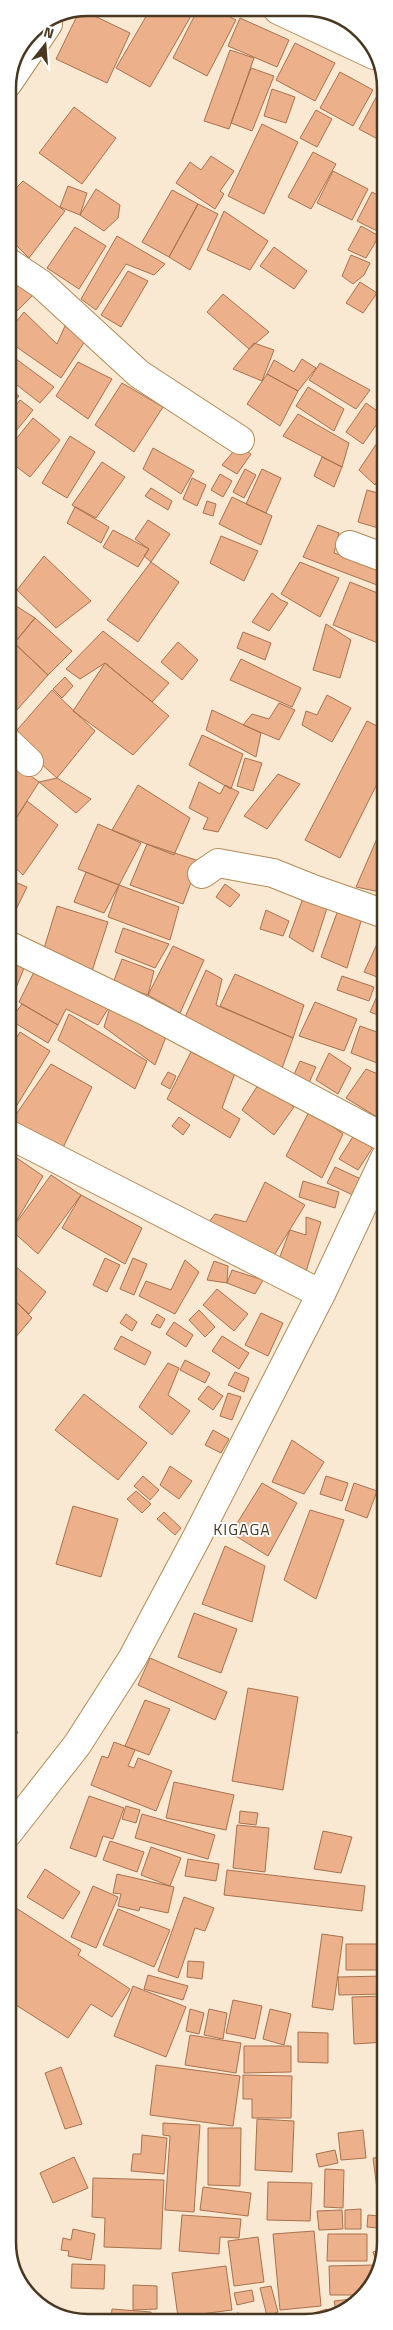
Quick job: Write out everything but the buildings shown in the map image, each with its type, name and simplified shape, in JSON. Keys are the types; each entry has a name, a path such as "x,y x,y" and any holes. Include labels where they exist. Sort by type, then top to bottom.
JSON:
{"street":[{"path":"291,16 367,52"},
{"path":"21,63 42,33"},
{"path":"16,268 40,284 139,374 240,440"},
{"path":"350,545 377,555"},
{"path":"16,750 29,762"},
{"path":"202,874 218,863 273,873 313,890 377,911"},
{"path":"16,949 145,1012 377,1151"},
{"path":"16,1138 321,1294"},
{"path":"16,1823 77,1744 132,1659 198,1535 321,1294 377,1173"}],"district":[{"name":"KIGAGA","path":"242,1529"}]}
